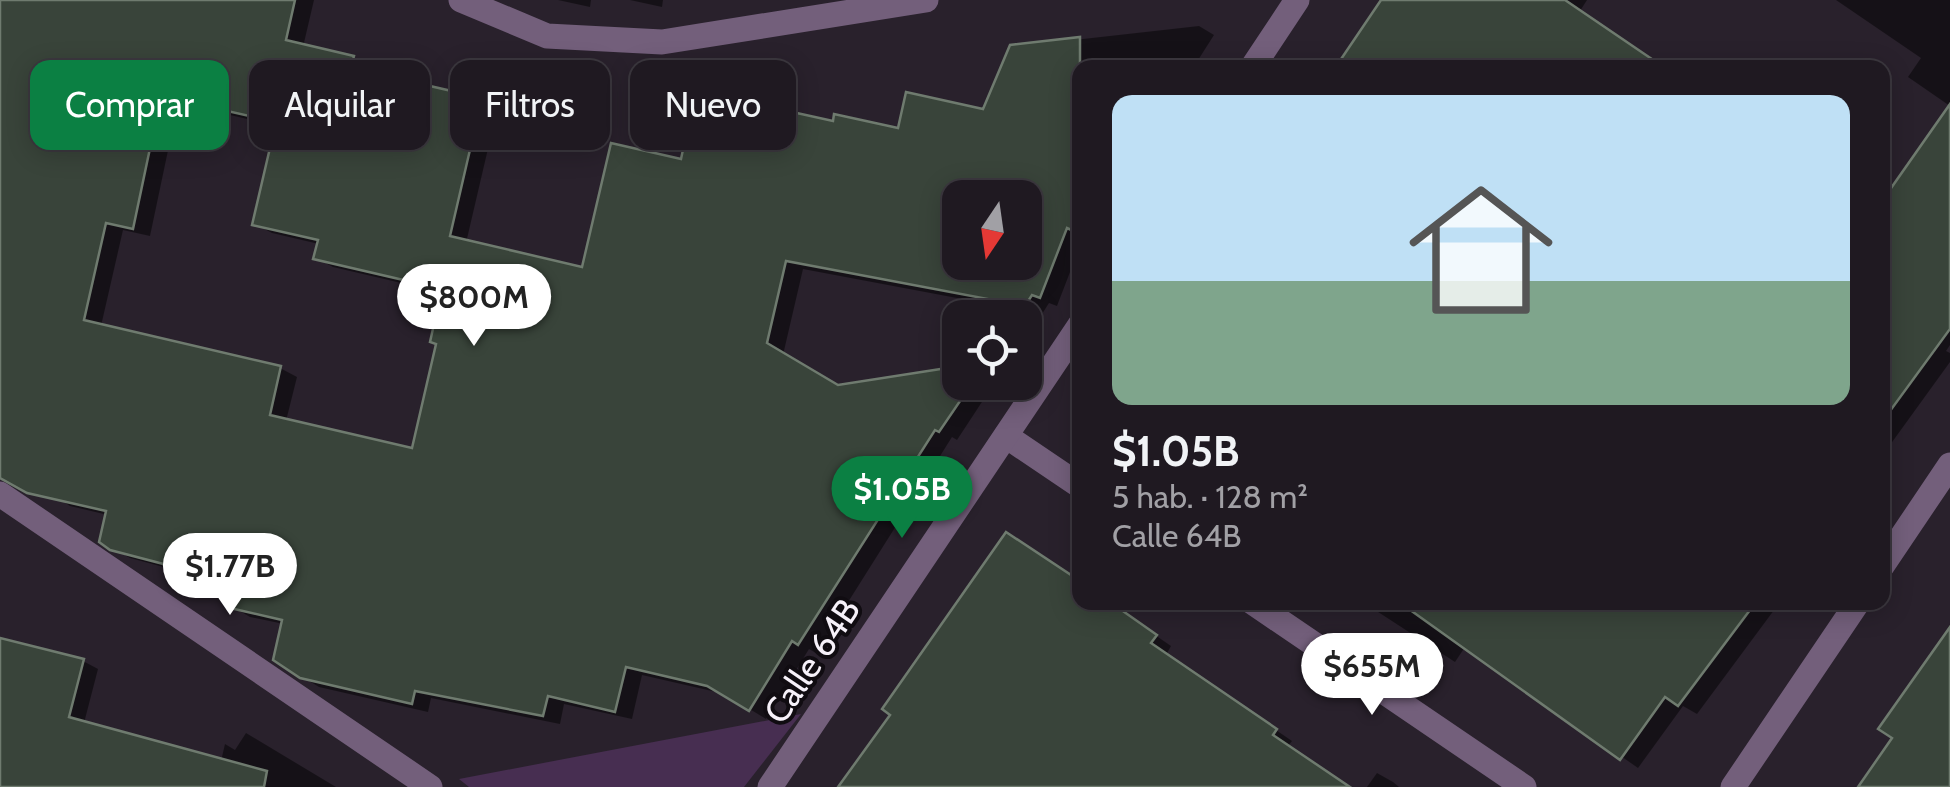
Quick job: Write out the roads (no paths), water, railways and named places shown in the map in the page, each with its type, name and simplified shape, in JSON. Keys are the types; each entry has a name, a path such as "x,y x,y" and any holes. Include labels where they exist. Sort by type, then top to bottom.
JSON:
{"street":[{"path":"461,0 547,36 662,42 926,0"},
{"path":"1257,60 1298,0"},
{"name":"Calle 64B","path":"770,787 1072,337"},
{"path":"1006,436 1072,481"},
{"path":"1890,554 1950,466"},
{"path":"0,494 430,787"},
{"path":"1264,610 1524,787"},
{"path":"1733,787 1853,610"}]}
